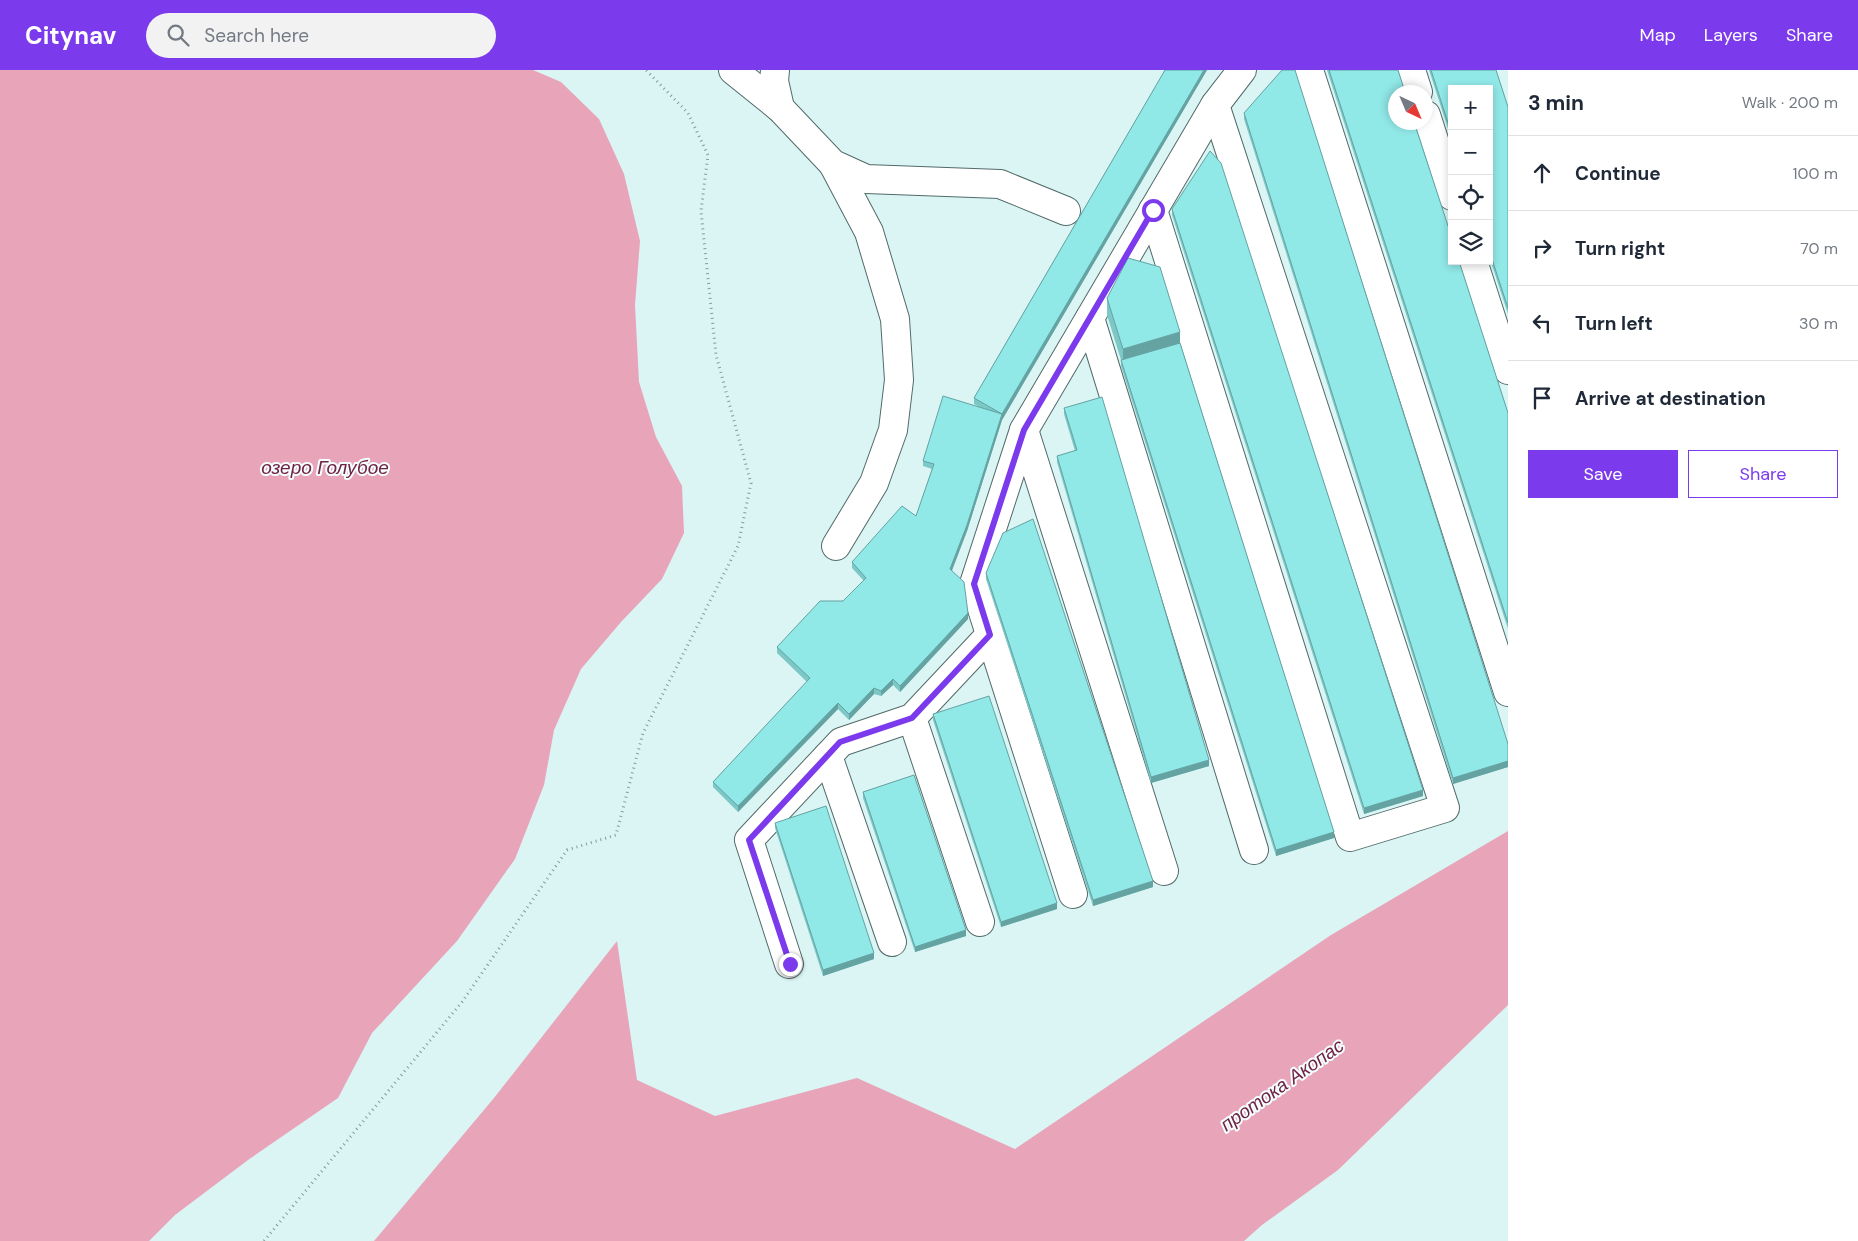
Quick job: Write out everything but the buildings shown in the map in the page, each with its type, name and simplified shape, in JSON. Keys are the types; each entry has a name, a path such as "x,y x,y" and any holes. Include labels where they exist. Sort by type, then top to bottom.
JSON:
{"lane":[{"path":"733,70 780,108 833,164 869,232 895,319 899,380 893,430 874,483 836,546"},
{"path":"775,70 774,81 780,108"},
{"path":"1073,894 974,584 1024,430 1215,105 1242,70"},
{"path":"1309,70 1508,692"},
{"path":"1411,70 1416,85"},
{"path":"1153,210 1350,837 1445,808 1215,105"},
{"path":"1431,130 1448,184"},
{"path":"833,164 866,180 1000,184 1066,211"},
{"path":"1474,265 1508,370"},
{"path":"1090,318 1254,850"},
{"path":"1024,430 1164,871"},
{"path":"790,964 749,840 840,742 912,718 990,635"},
{"path":"912,718 980,922"},
{"path":"828,756 892,942"}],"path":[{"path":"264,1241 462,1002 567,850 616,835 643,734 738,546 750,484 716,355 701,210 708,155 688,112 646,70"}],"water":[{"name":"озеро Голубое","path":"0,70 533,70 561,82 599,119 624,174 640,241 635,305 639,382 656,437 682,486 684,533 662,579 621,622 581,669 554,730 544,785 515,859 457,941 372,1033 338,1098 248,1160 175,1215 149,1241 0,1241"},
{"name":"протока Акопас","path":"1508,831 1508,1005 1338,1170 1262,1225 1244,1241 374,1241 494,1098 617,941 637,1080 715,1116 857,1078 1015,1149 1331,935"}],"route":[{"path":"790,964 749,840 840,742 912,718 990,635 974,584 1024,430 1153,210"}]}
